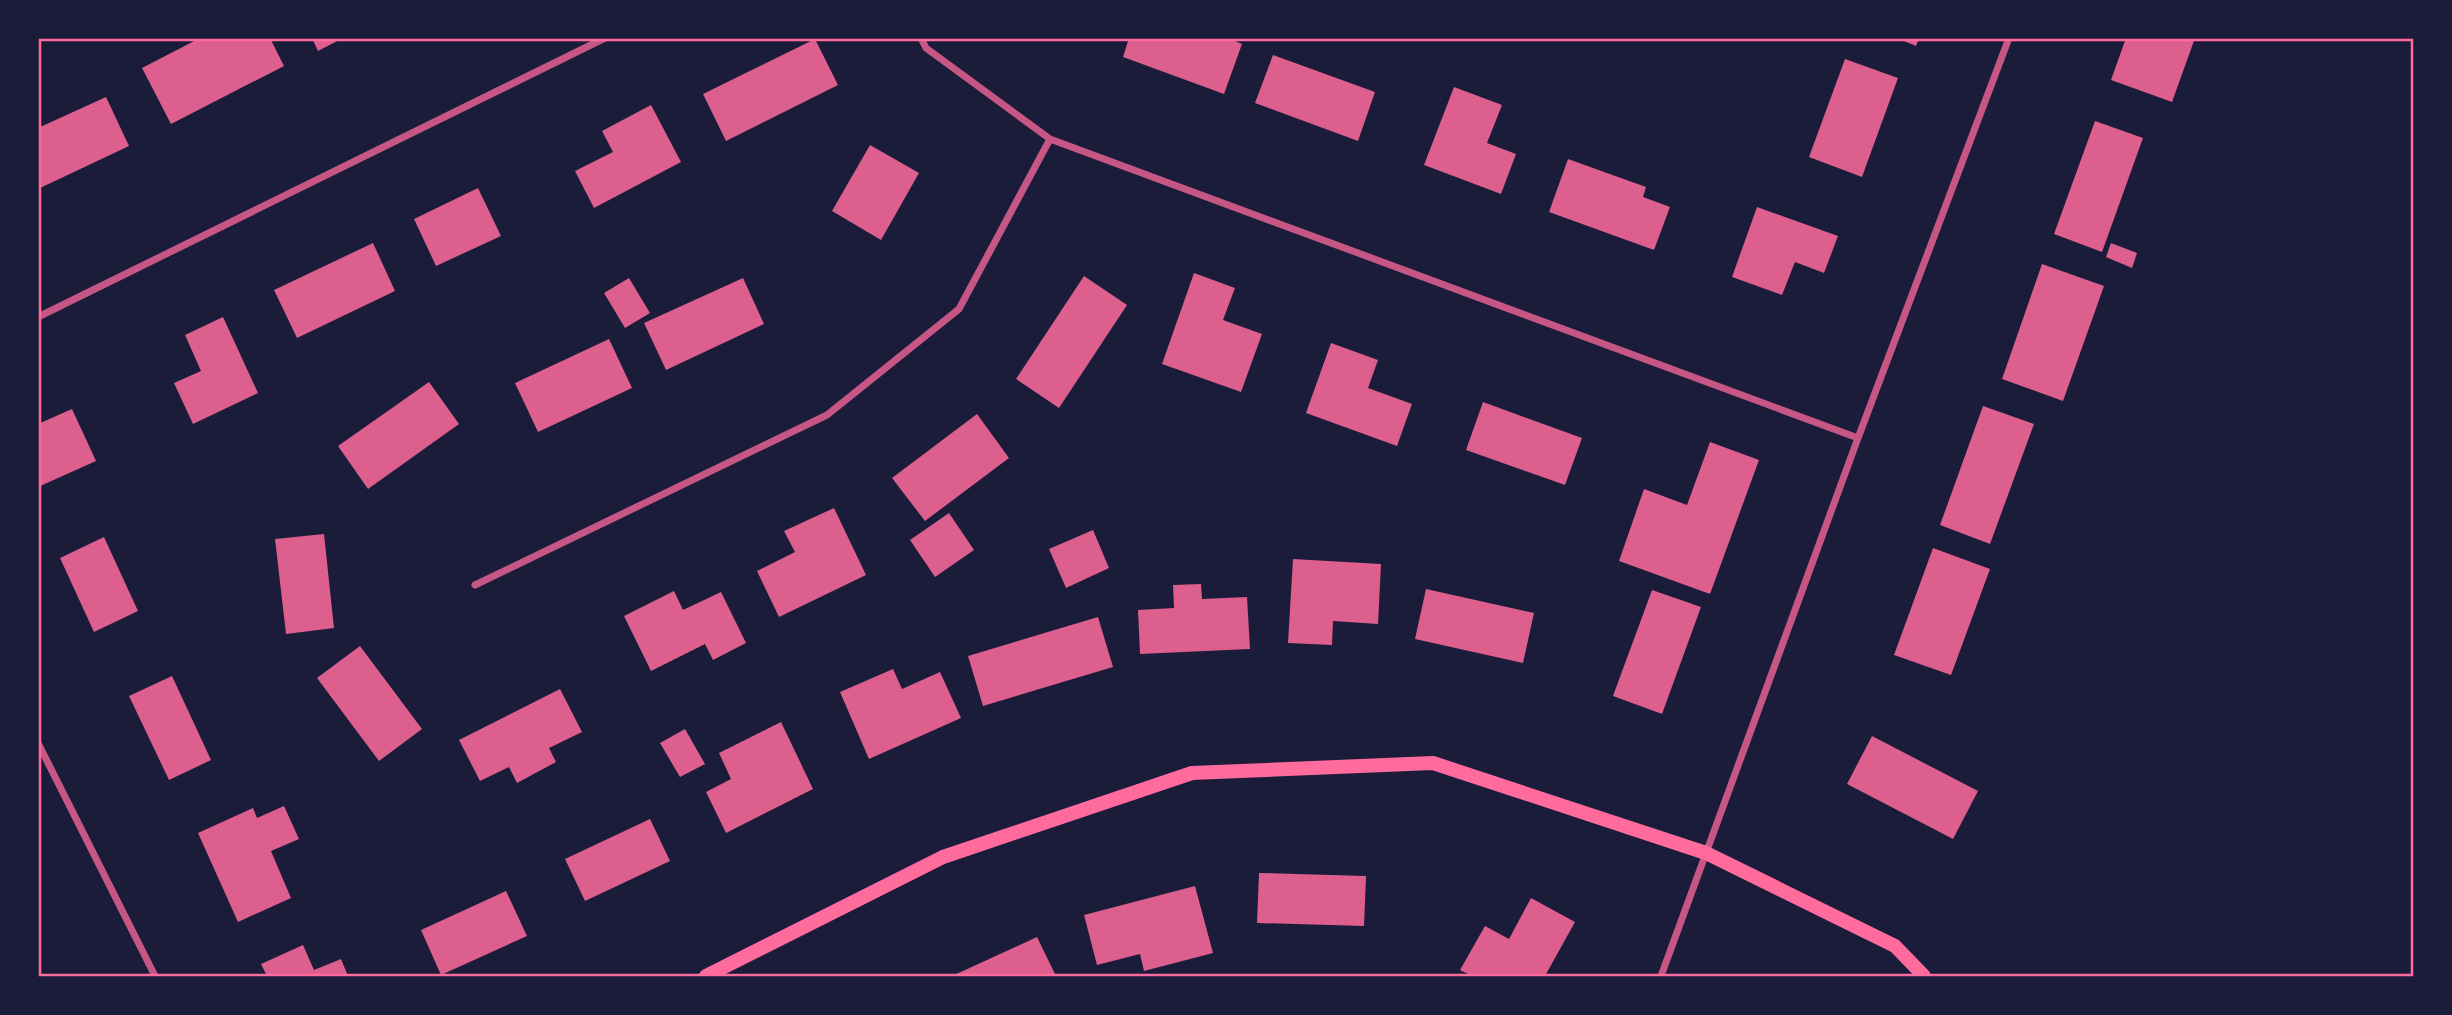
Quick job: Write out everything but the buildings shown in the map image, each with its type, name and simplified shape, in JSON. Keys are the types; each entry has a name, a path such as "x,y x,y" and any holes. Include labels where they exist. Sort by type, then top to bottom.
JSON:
{"main road":[{"path":"706,976 943,857 1192,773 1433,763 1706,853 1895,946 1924,976"}],"street":[{"path":"38,317 605,38"},
{"path":"921,38 926,48 1049,139 1858,438"},
{"path":"1661,976 1858,438 2009,38"},
{"path":"475,585 827,415 959,309 1049,139"},
{"path":"38,743 155,976"}]}
